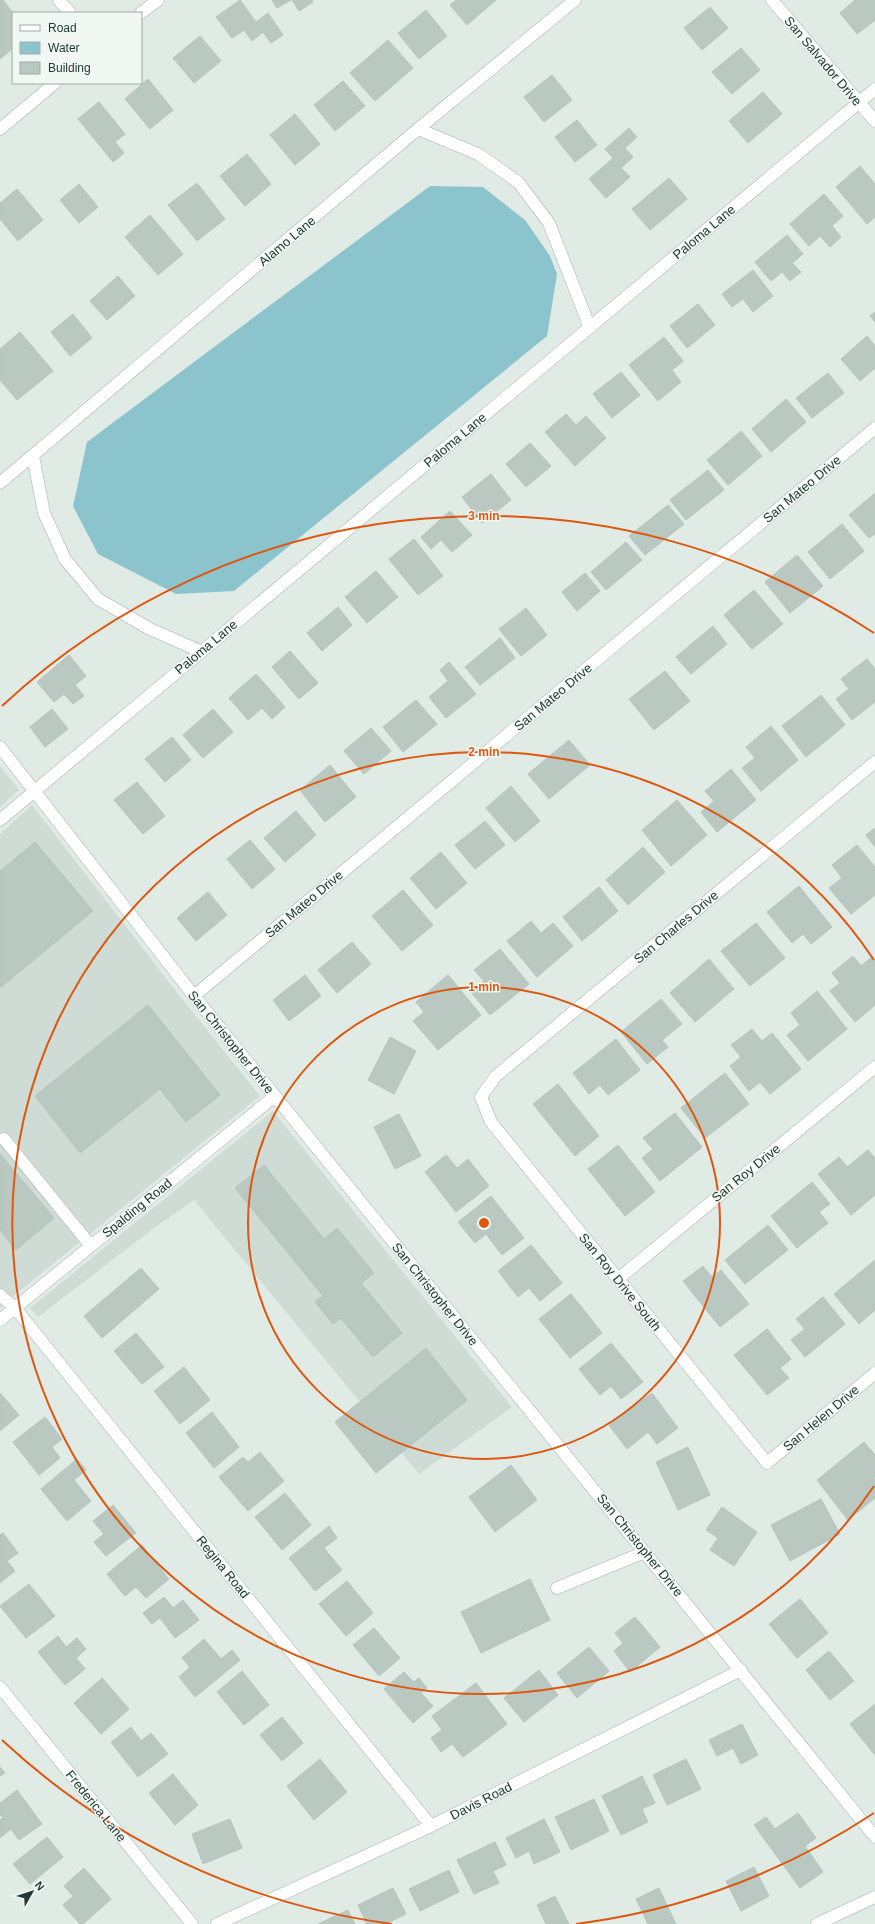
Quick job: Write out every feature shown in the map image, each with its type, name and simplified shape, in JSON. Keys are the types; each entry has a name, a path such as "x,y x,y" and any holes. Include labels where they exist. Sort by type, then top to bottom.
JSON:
{"street":[{"path":"59,0 69,12"},
{"path":"142,12 158,0"},
{"name":"Alamo Lane","path":"0,483 418,129 575,0"},
{"name":"San Salvador Drive","path":"772,0 875,121"},
{"path":"0,129 54,84"},
{"name":"Paloma Lane","path":"0,820 200,651 590,328 875,88"},
{"path":"418,129 478,154 518,182 549,223 590,328"},
{"name":"San Mateo Drive","path":"194,996 875,428"},
{"path":"33,456 44,513 65,559 98,599 150,629 200,651"},
{"name":"San Christopher Drive","path":"0,747 194,996 875,1837"},
{"name":"San Charles Drive","path":"481,1097 496,1076 875,762"},
{"name":"San Roy Drive","path":"618,1279 875,1067"},
{"name":"Spalding Road","path":"0,1320 275,1096"},
{"name":"San Roy Drive South","path":"481,1097 490,1122 767,1462"},
{"path":"4,1139 91,1246"},
{"name":"Regina Road","path":"0,1295 15,1308 431,1826"},
{"name":"San Helen Drive","path":"767,1462 875,1373"},
{"path":"557,1588 645,1552"},
{"name":"Davis Road","path":"217,1924 431,1826 741,1670"},
{"name":"Frederica Lane","path":"0,1687 192,1924"},
{"path":"817,1924 875,1898"}],"shaded area":[{"path":"0,766 19,790 0,807"},
{"path":"32,805 179,995 260,1096 0,1307 0,834"},
{"path":"273,1111 512,1407 419,1474 194,1200 154,1228 38,1317 30,1308"}],"water":[{"path":"430,186 483,187 525,220 550,256 557,274 547,336 234,591 176,594 98,554 73,506 87,442"}],"building":[{"path":"0,0 3,0 12,12 12,49 0,59"},
{"path":"240,0 256,22 268,13 283,35 271,43 263,32 252,41 244,30 232,38 216,17"},
{"path":"272,0 291,0 277,8"},
{"path":"292,0 312,0 313,2 299,11"},
{"path":"456,0 496,0 467,25 450,5"},
{"path":"855,0 875,0 875,20 857,34 840,13"},
{"path":"710,7 728,28 702,50 684,28"},
{"path":"426,10 447,36 419,59 398,33"},
{"path":"200,36 221,61 194,83 173,58"},
{"path":"388,40 413,68 375,101 350,73"},
{"path":"741,48 760,70 732,94 712,72"},
{"path":"552,75 572,100 544,122 524,97"},
{"path":"148,79 173,110 150,129 125,99"},
{"path":"343,81 365,106 335,131 314,105"},
{"path":"763,92 782,114 748,143 729,121"},
{"path":"99,102 125,134 115,142 124,153 113,162 78,119"},
{"path":"295,114 320,144 295,165 270,135"},
{"path":"577,120 597,145 575,162 555,137"},
{"path":"629,128 637,137 625,148 633,157 621,168 630,177 606,198 589,179 613,158 605,149"},
{"path":"247,154 271,184 245,206 220,176"},
{"path":"860,166 875,184 875,217 867,224 836,187"},
{"path":"669,178 687,199 650,230 632,209"},
{"path":"197,183 225,219 197,241 168,205"},
{"path":"79,184 98,207 79,223 60,200"},
{"path":"17,189 43,220 18,241 0,219 0,203"},
{"path":"824,194 843,216 832,226 841,237 830,247 820,236 809,246 790,224"},
{"path":"150,215 183,254 158,275 125,237"},
{"path":"787,235 803,254 792,263 801,272 790,281 782,272 771,281 755,262"},
{"path":"753,270 773,296 753,312 743,299 732,307 722,294"},
{"path":"118,276 135,296 107,320 90,301"},
{"path":"698,304 715,325 687,348 670,326"},
{"path":"875,312 875,322 870,316"},
{"path":"73,314 92,338 70,356 51,332"},
{"path":"20,332 53,371 17,400 0,380 0,349"},
{"path":"867,336 875,346 875,368 860,381 841,359"},
{"path":"664,337 683,361 672,370 681,382 658,401 629,365"},
{"path":"621,372 640,395 612,418 593,394"},
{"path":"828,373 844,393 812,418 796,398"},
{"path":"786,399 806,422 771,452 752,429"},
{"path":"566,414 576,425 586,416 606,438 575,466 545,432"},
{"path":"741,431 762,456 728,485 707,460"},
{"path":"530,443 551,466 526,487 506,464"},
{"path":"708,470 724,490 686,520 670,500"},
{"path":"491,474 511,500 482,523 462,497"},
{"path":"875,493 875,534 869,538 849,515"},
{"path":"668,505 684,524 645,555 629,536"},
{"path":"450,511 472,535 452,552 441,540 431,549 421,537"},
{"path":"842,524 864,551 830,579 808,552"},
{"path":"414,539 443,576 418,595 389,559"},
{"path":"626,542 642,560 606,590 591,572"},
{"path":"797,555 823,586 790,613 765,582"},
{"path":"376,571 398,597 367,623 345,597"},
{"path":"585,573 600,591 577,611 562,592"},
{"path":"754,590 783,624 752,649 724,615"},
{"path":"338,607 352,625 322,651 307,633"},
{"path":"526,608 547,635 521,656 499,629"},
{"path":"713,626 727,644 691,674 676,657"},
{"path":"500,638 515,658 480,685 465,667"},
{"path":"290,651 318,683 299,699 272,667"},
{"path":"69,655 86,676 75,685 84,696 73,704 64,694 54,702 37,682"},
{"path":"867,659 875,669 875,702 852,720 836,699 849,689 841,679"},
{"path":"449,662 476,694 446,718 429,697 448,681 440,670"},
{"path":"665,671 690,701 654,730 629,699"},
{"path":"256,674 285,707 272,719 262,708 248,720 229,698"},
{"path":"821,695 845,725 806,757 782,726"},
{"path":"416,700 437,724 403,752 383,727"},
{"path":"52,709 68,729 45,747 30,727"},
{"path":"213,709 233,732 203,758 183,735"},
{"path":"771,726 798,760 761,791 742,768 755,758 746,747"},
{"path":"371,728 391,751 364,774 344,751"},
{"path":"172,737 191,760 165,782 145,759"},
{"path":"569,740 590,765 549,799 528,774"},
{"path":"330,765 356,797 325,822 300,790"},
{"path":"731,769 756,800 717,832 701,812 714,801 705,791"},
{"path":"137,782 165,816 143,834 114,800"},
{"path":"511,786 540,821 515,842 486,808"},
{"path":"677,800 707,835 671,866 642,830"},
{"path":"296,811 316,835 285,862 264,838"},
{"path":"485,821 505,845 475,869 455,845"},
{"path":"875,828 875,847 866,835"},
{"path":"250,840 275,869 252,889 227,859"},
{"path":"35,842 93,911 0,988 0,871"},
{"path":"857,845 875,867 875,895 851,914 829,888 842,878 832,865"},
{"path":"643,847 665,872 628,905 606,880"},
{"path":"441,852 467,883 436,909 410,878"},
{"path":"799,886 832,927 811,944 803,934 792,943 767,912"},
{"path":"599,887 618,911 582,941 563,917"},
{"path":"403,890 433,925 402,951 372,916"},
{"path":"208,892 227,915 196,941 177,918"},
{"path":"531,921 541,933 553,923 573,946 537,977 507,941"},
{"path":"756,923 785,958 750,986 721,951"},
{"path":"352,942 371,964 337,993 318,970"},
{"path":"500,949 529,984 490,1015 471,992 484,981 474,970"},
{"path":"853,956 861,966 872,957 875,961 875,1005 855,1022 830,991 840,983 832,973"},
{"path":"709,959 734,989 695,1022 670,993"},
{"path":"305,975 321,996 289,1021 273,1000"},
{"path":"448,975 481,1015 438,1050 413,1021 424,1012 416,1002"},
{"path":"817,991 847,1029 808,1061 787,1035 800,1025 791,1013"},
{"path":"661,999 682,1024 662,1040 668,1047 647,1064 621,1032"},
{"path":"148,1005 220,1095 186,1122 160,1089 80,1153 35,1096"},
{"path":"752,1029 762,1041 772,1033 801,1069 770,1094 760,1082 749,1091 730,1066 741,1057 731,1045"},
{"path":"390,1037 416,1051 394,1094 368,1080"},
{"path":"616,1039 640,1070 608,1095 600,1085 589,1094 573,1073"},
{"path":"725,1073 749,1104 705,1138 681,1108"},
{"path":"558,1084 599,1136 575,1156 533,1104"},
{"path":"675,1113 702,1147 660,1181 642,1158 653,1149 643,1138"},
{"path":"399,1114 421,1156 395,1169 374,1127"},
{"path":"618,1145 655,1192 625,1216 588,1169"},
{"path":"868,1150 875,1158 875,1195 851,1215 818,1174 839,1157 847,1167"},
{"path":"0,1154 54,1218 16,1250 0,1230"},
{"path":"446,1155 457,1168 468,1159 489,1186 456,1212 425,1172"},
{"path":"264,1165 324,1239 337,1228 374,1273 361,1283 402,1333 373,1357 341,1318 333,1324 315,1302 323,1296 235,1188"},
{"path":"812,1182 830,1204 819,1212 828,1223 797,1248 771,1216"},
{"path":"491,1196 524,1238 502,1255 486,1234 475,1243 458,1222"},
{"path":"768,1225 788,1250 745,1284 725,1260"},
{"path":"531,1245 562,1283 540,1301 529,1288 518,1297 498,1271"},
{"path":"875,1260 875,1310 859,1324 834,1294"},
{"path":"703,1266 712,1277 721,1270 749,1304 720,1327 683,1281"},
{"path":"141,1268 159,1289 102,1338 84,1316"},
{"path":"571,1294 602,1333 570,1358 539,1319"},
{"path":"823,1297 845,1324 805,1357 791,1340 805,1329 796,1319"},
{"path":"767,1329 791,1359 780,1368 789,1378 767,1395 734,1355"},
{"path":"136,1333 164,1367 142,1384 114,1351"},
{"path":"611,1343 643,1382 621,1399 611,1386 600,1395 579,1369"},
{"path":"426,1348 467,1400 376,1473 335,1422"},
{"path":"184,1367 210,1400 180,1424 154,1391"},
{"path":"0,1393 19,1415 0,1431"},
{"path":"652,1393 678,1428 657,1444 648,1432 627,1449 609,1425"},
{"path":"212,1412 239,1447 214,1468 186,1433"},
{"path":"45,1417 62,1439 52,1447 60,1458 39,1475 13,1442"},
{"path":"864,1442 875,1455 875,1477 873,1478 875,1480 875,1498 848,1520 817,1480"},
{"path":"688,1447 710,1495 678,1510 656,1462"},
{"path":"260,1452 284,1481 248,1511 219,1477 243,1457 248,1462"},
{"path":"77,1459 86,1470 74,1480 91,1501 67,1521 41,1489"},
{"path":"511,1465 537,1500 495,1532 469,1497"},
{"path":"285,1493 311,1525 282,1550 255,1517"},
{"path":"821,1499 840,1534 790,1561 771,1525"},
{"path":"113,1505 136,1533 106,1556 94,1542 104,1534 93,1521"},
{"path":"722,1507 757,1532 734,1566 710,1550 718,1538 706,1530"},
{"path":"329,1526 337,1538 324,1548 342,1570 315,1591 289,1558"},
{"path":"3,1533 18,1553 7,1561 15,1571 0,1583 0,1535"},
{"path":"142,1545 169,1579 146,1598 136,1587 125,1596 107,1574"},
{"path":"530,1579 550,1620 481,1653 461,1612"},
{"path":"347,1581 373,1613 346,1636 319,1604"},
{"path":"29,1584 55,1616 26,1638 0,1606"},
{"path":"164,1597 173,1608 183,1600 199,1620 175,1638 160,1618 152,1624 143,1613"},
{"path":"800,1599 828,1633 797,1658 769,1624"},
{"path":"635,1617 660,1647 630,1672 614,1651 623,1643 615,1633"},
{"path":"374,1628 400,1658 379,1676 353,1645"},
{"path":"58,1636 66,1647 77,1638 86,1649 76,1658 85,1669 65,1685 38,1652"},
{"path":"204,1639 221,1659 232,1650 240,1660 195,1697 179,1677 190,1667 182,1658"},
{"path":"589,1647 609,1671 577,1698 557,1673"},
{"path":"829,1651 854,1681 830,1700 806,1670"},
{"path":"539,1670 558,1695 524,1722 504,1698"},
{"path":"242,1671 269,1705 244,1725 217,1692"},
{"path":"404,1672 414,1682 419,1678 427,1688 421,1693 433,1706 413,1723 384,1689"},
{"path":"102,1678 129,1709 101,1734 74,1703"},
{"path":"476,1683 507,1724 463,1757 452,1744 441,1752 431,1738 442,1730 432,1716"},
{"path":"875,1704 875,1754 874,1754 850,1724"},
{"path":"282,1717 303,1743 282,1761 260,1735"},
{"path":"742,1724 758,1755 741,1764 733,1748 717,1756 709,1740"},
{"path":"131,1727 141,1741 151,1733 168,1754 138,1777 111,1742"},
{"path":"320,1759 347,1792 314,1820 287,1786"},
{"path":"686,1759 701,1789 667,1805 653,1775"},
{"path":"0,1767 5,1773 0,1776"},
{"path":"173,1774 198,1805 175,1825 149,1793"},
{"path":"642,1776 655,1803 642,1809 648,1822 621,1835 602,1796"},
{"path":"17,1790 42,1824 19,1840 11,1829 0,1838 0,1820 3,1818 0,1815 0,1803"},
{"path":"594,1799 609,1831 571,1850 555,1817"},
{"path":"798,1813 816,1838 805,1846 823,1872 800,1888 754,1825 766,1817 775,1829"},
{"path":"230,1819 242,1848 203,1864 192,1834"},
{"path":"544,1819 560,1852 534,1864 529,1851 516,1858 506,1838"},
{"path":"47,1837 63,1857 30,1884 13,1864"},
{"path":"495,1842 506,1865 493,1871 499,1883 474,1894 457,1860"},
{"path":"754,1867 769,1896 741,1911 726,1881"},
{"path":"84,1868 111,1899 83,1924 80,1924 63,1905 73,1896 64,1886"},
{"path":"449,1870 459,1892 420,1911 409,1889"},
{"path":"393,1888 406,1914 385,1924 367,1924 358,1905"},
{"path":"659,1888 676,1924 648,1924 636,1899"},
{"path":"555,1896 569,1924 546,1924 537,1905"},
{"path":"348,1910 355,1924 318,1924"}]}
